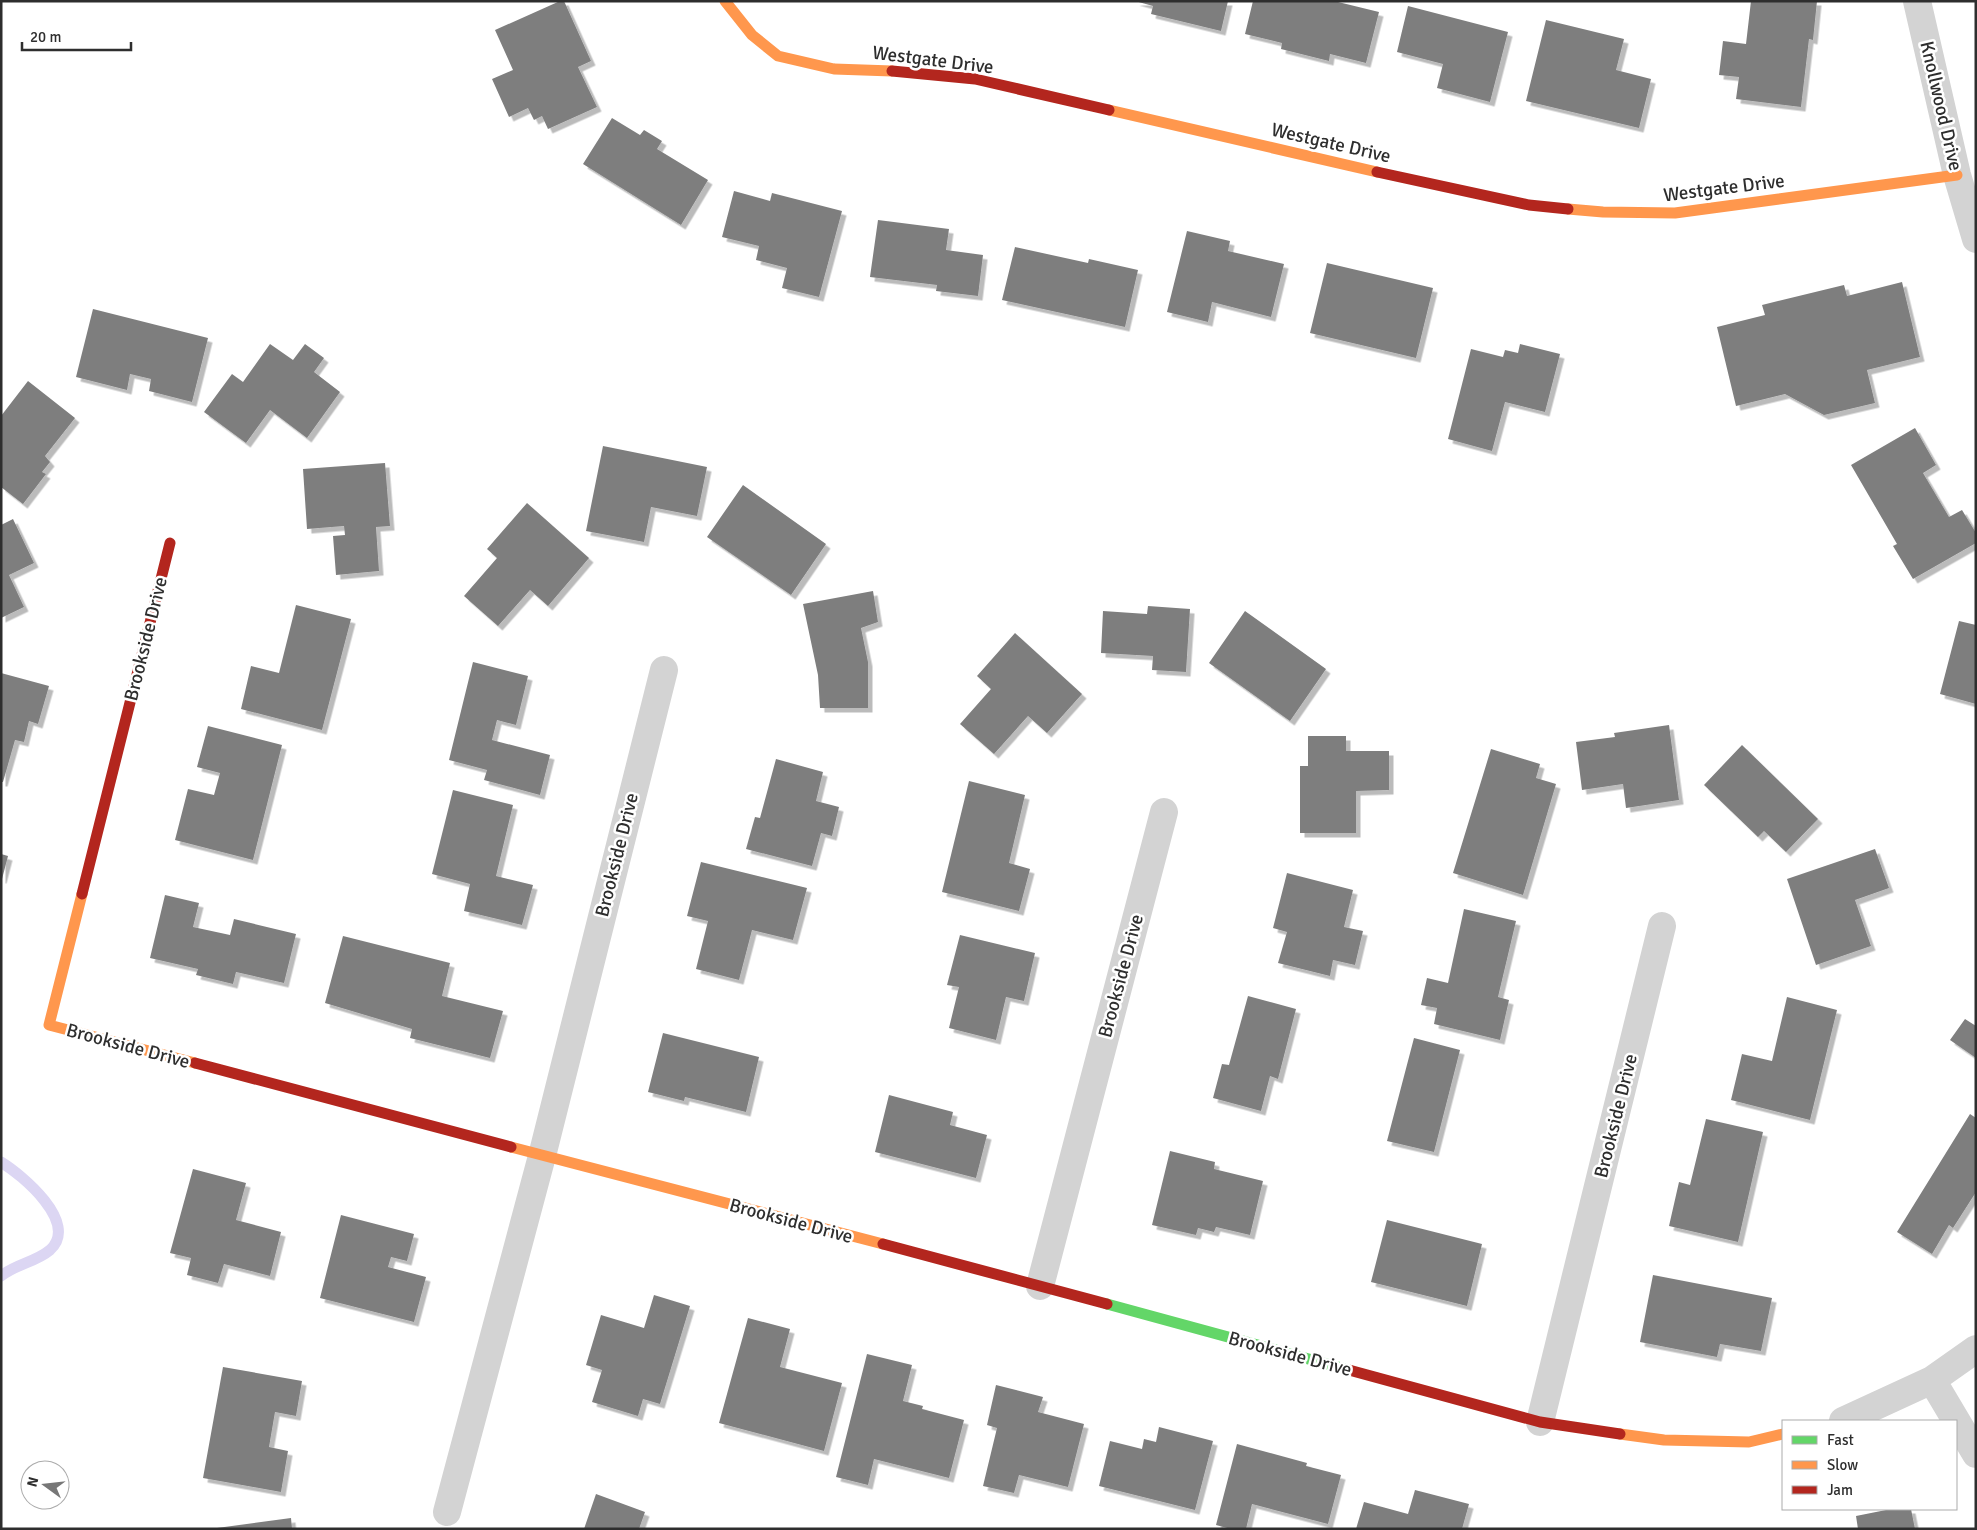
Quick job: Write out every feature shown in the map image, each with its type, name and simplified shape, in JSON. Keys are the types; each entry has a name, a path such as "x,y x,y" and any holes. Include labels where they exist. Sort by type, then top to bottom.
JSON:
{"street":[{"name":"Westgate Drive","path":"725,1 752,36 778,56 834,68 905,71 975,79 1467,193 1529,205 1603,212 1675,214 1956,175"},
{"name":"Knollwood Drive","path":"1917,1 1956,175 1976,239"},
{"name":"Brookside Drive","path":"170,543 49,1025 1040,1286 1540,1422 1664,1440 1749,1442 1782,1434"},
{"name":"Brookside Drive","path":"447,1512 542,1156 664,670"},
{"name":"Brookside Drive","path":"1040,1286 1164,812"},
{"name":"Brookside Drive","path":"1540,1422 1662,926"},
{"path":"1845,1420 1932,1380 1976,1349"},
{"path":"1932,1380 1956,1420"},
{"path":"1957,1422 1976,1454"}],"building":[{"path":"560,1 564,1 591,61 578,67 597,107 548,129 542,116 534,120 528,108 509,117 492,79 513,70 495,30"},
{"path":"1135,1 1228,1 1221,31 1151,14 1153,6"},
{"path":"1253,1 1334,1 1379,12 1366,63 1330,54 1329,61 1281,49 1282,43 1245,34"},
{"path":"1751,1 1817,1 1813,40 1809,39 1801,107 1736,99 1739,77 1719,75 1723,41 1746,44"},
{"path":"1408,6 1508,32 1490,102 1437,88 1443,64 1397,52"},
{"path":"1546,20 1624,39 1616,70 1651,79 1639,128 1526,101"},
{"path":"612,118 640,135 644,130 662,141 657,149 708,180 681,225 583,164"},
{"path":"734,191 770,201 772,193 842,211 819,297 782,288 787,268 756,260 759,246 722,237"},
{"path":"878,220 949,229 946,250 983,255 978,296 936,291 937,285 870,277"},
{"path":"1187,231 1230,241 1228,251 1284,264 1271,317 1212,302 1208,322 1167,312"},
{"path":"1015,247 1088,263 1089,259 1138,270 1125,327 1002,300"},
{"path":"1327,263 1433,288 1416,358 1310,333"},
{"path":"1902,282 1920,357 1867,370 1875,403 1824,415 1785,394 1736,406 1717,327 1765,315 1762,305 1844,285 1847,296"},
{"path":"93,309 208,338 192,402 149,391 151,379 130,374 127,390 76,377"},
{"path":"270,344 293,360 305,344 324,358 314,372 340,392 307,438 270,410 246,443 204,412 232,374 243,382"},
{"path":"1520,344 1560,354 1545,412 1505,402 1492,451 1448,439 1471,349 1503,357 1505,350 1518,353"},
{"path":"28,381 75,418 45,456 50,462 42,472 46,474 23,504 1,487 1,416"},
{"path":"1915,428 1936,465 1923,473 1949,517 1962,510 1976,533 1976,543 1913,579 1893,546 1897,544 1851,465"},
{"path":"603,446 707,467 697,516 651,507 644,542 586,531"},
{"path":"385,463 390,526 376,527 379,571 336,575 333,536 345,535 344,526 307,529 303,469"},
{"path":"743,485 826,544 791,595 707,537"},
{"path":"527,503 589,558 548,606 530,590 498,626 464,596 497,558 487,549"},
{"path":"13,519 34,563 9,575 24,607 1,618 1,525"},
{"path":"873,591 878,622 861,628 868,662 868,708 820,708 818,675 803,604"},
{"path":"296,605 351,619 322,730 241,709 251,666 279,673"},
{"path":"1148,606 1190,609 1186,672 1152,670 1153,656 1101,653 1103,611 1147,614"},
{"path":"1245,611 1326,669 1290,721 1209,663"},
{"path":"1959,621 1976,625 1976,704 1940,694"},
{"path":"1015,633 1082,694 1047,733 1028,716 994,754 960,724 991,689 977,676"},
{"path":"473,662 528,676 516,725 497,720 492,740 550,755 540,795 484,780 487,770 449,760"},
{"path":"1,673 49,686 38,724 29,721 24,742 15,740 3,782 1,782"},
{"path":"1669,725 1679,800 1626,808 1623,784 1582,790 1576,742 1615,737 1614,733"},
{"path":"208,726 282,745 253,860 175,840 188,789 214,795 220,773 197,767"},
{"path":"1308,736 1346,736 1346,751 1389,751 1389,790 1356,791 1356,833 1300,833 1300,766 1308,766"},
{"path":"1742,745 1818,819 1786,852 1764,831 1758,837 1704,785"},
{"path":"1491,749 1540,764 1536,778 1556,784 1523,895 1453,873"},
{"path":"776,759 823,772 816,801 839,807 832,836 821,833 812,866 746,849 755,817 760,818"},
{"path":"969,781 1025,795 1009,863 1030,869 1019,911 942,892"},
{"path":"453,790 513,805 496,876 533,885 522,925 464,911 470,884 432,874"},
{"path":"1875,849 1889,888 1855,900 1871,946 1816,965 1787,879"},
{"path":"1,854 8,856 2,879 1,879"},
{"path":"701,862 807,888 793,940 752,930 739,980 696,969 708,921 687,916"},
{"path":"1287,873 1353,890 1344,927 1363,931 1355,965 1333,960 1330,976 1278,963 1287,932 1273,928"},
{"path":"165,895 199,903 193,927 230,935 234,919 296,934 284,983 236,972 233,984 196,975 198,969 150,958"},
{"path":"1464,909 1516,921 1498,997 1509,1000 1500,1040 1434,1024 1437,1008 1421,1005 1427,978 1448,983"},
{"path":"960,935 1035,953 1024,1001 1006,997 996,1040 949,1028 959,987 947,985"},
{"path":"343,936 450,963 442,996 503,1011 490,1058 410,1038 412,1029 325,1003"},
{"path":"1248,996 1296,1009 1278,1079 1270,1076 1261,1111 1213,1098 1222,1064 1229,1065"},
{"path":"1787,997 1837,1010 1810,1120 1731,1100 1742,1054 1772,1061"},
{"path":"1965,1019 1976,1026 1976,1058 1950,1040"},
{"path":"663,1033 759,1057 746,1112 685,1097 684,1101 648,1092"},
{"path":"1414,1038 1460,1050 1434,1152 1387,1141"},
{"path":"889,1095 953,1112 950,1125 987,1135 976,1178 875,1152"},
{"path":"1970,1114 1976,1118 1976,1192 1953,1228 1949,1225 1932,1254 1897,1232"},
{"path":"1706,1119 1763,1132 1738,1242 1669,1226 1679,1182 1690,1185"},
{"path":"1170,1151 1215,1162 1214,1169 1263,1181 1250,1235 1216,1227 1214,1232 1198,1228 1196,1235 1152,1225"},
{"path":"193,1169 246,1183 236,1220 281,1232 270,1276 224,1264 218,1283 187,1275 191,1258 170,1253"},
{"path":"341,1215 414,1234 407,1261 391,1257 388,1267 426,1277 414,1322 320,1298"},
{"path":"1387,1220 1482,1244 1467,1306 1371,1282"},
{"path":"1653,1275 1772,1298 1761,1351 1720,1344 1717,1357 1640,1342"},
{"path":"654,1295 690,1306 660,1404 643,1399 638,1416 592,1402 602,1370 586,1365 601,1315 644,1328"},
{"path":"748,1318 790,1329 780,1367 842,1383 824,1451 719,1423"},
{"path":"867,1354 912,1365 903,1401 923,1406 922,1409 964,1420 949,1478 874,1459 868,1485 836,1477"},
{"path":"223,1367 302,1381 296,1416 275,1412 269,1447 288,1451 281,1492 203,1478"},
{"path":"996,1385 1043,1397 1038,1412 1084,1424 1068,1487 1019,1475 1014,1493 983,1486 997,1428 987,1425"},
{"path":"1159,1427 1213,1441 1195,1510 1099,1486 1110,1441 1142,1449 1144,1439 1156,1442"},
{"path":"1237,1444 1307,1463 1306,1466 1341,1475 1328,1524 1252,1504 1246,1529 1231,1529 1216,1525"},
{"path":"1415,1490 1469,1504 1462,1529 1356,1529 1364,1502 1408,1514"},
{"path":"596,1494 645,1512 639,1529 584,1529"},
{"path":"1886,1510 1911,1510 1915,1529 1858,1529 1856,1516"},
{"path":"291,1518 292,1529 217,1528"}],"waterway":[{"path":"1,1162 34,1188 45,1201 58,1227 57,1239 50,1250 1,1276"}],"traffic: fast":[{"path":"1107,1304 1349,1370"}],"traffic: slow":[{"path":"725,1 752,35 778,56 834,69 892,71"},
{"path":"1109,110 1377,172"},
{"path":"1568,209 1603,212 1675,213 1957,175"},
{"path":"82,894 49,1025 195,1063"},
{"path":"511,1147 883,1244"},
{"path":"1620,1434 1664,1440 1749,1442 1782,1434"}],"traffic: jam":[{"path":"892,71 975,79 1109,110"},
{"path":"1377,172 1529,205 1568,209"},
{"path":"82,894 170,543"},
{"path":"195,1063 511,1147"},
{"path":"883,1244 1107,1304"},
{"path":"1349,1370 1540,1422 1620,1434"}]}
